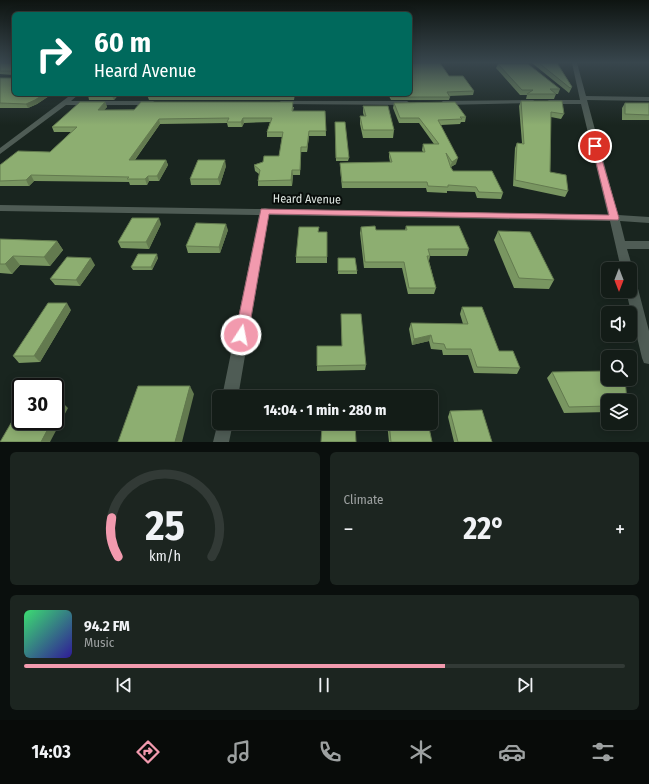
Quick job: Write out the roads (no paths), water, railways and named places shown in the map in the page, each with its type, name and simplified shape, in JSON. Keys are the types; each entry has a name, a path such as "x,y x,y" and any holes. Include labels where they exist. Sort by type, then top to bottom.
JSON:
{"street":[{"path":"580,84 625,262"},
{"path":"0,152 74,96"},
{"path":"376,96 378,104"},
{"path":"545,102 649,99"},
{"path":"434,103 537,102"},
{"path":"65,103 161,103"},
{"path":"277,103 418,103"},
{"name":"Heard Avenue","path":"0,208 265,211 649,220"},
{"path":"231,390 265,211"},
{"path":"621,245 649,245"},
{"path":"634,298 649,358"},
{"path":"221,442 224,430"}]}
